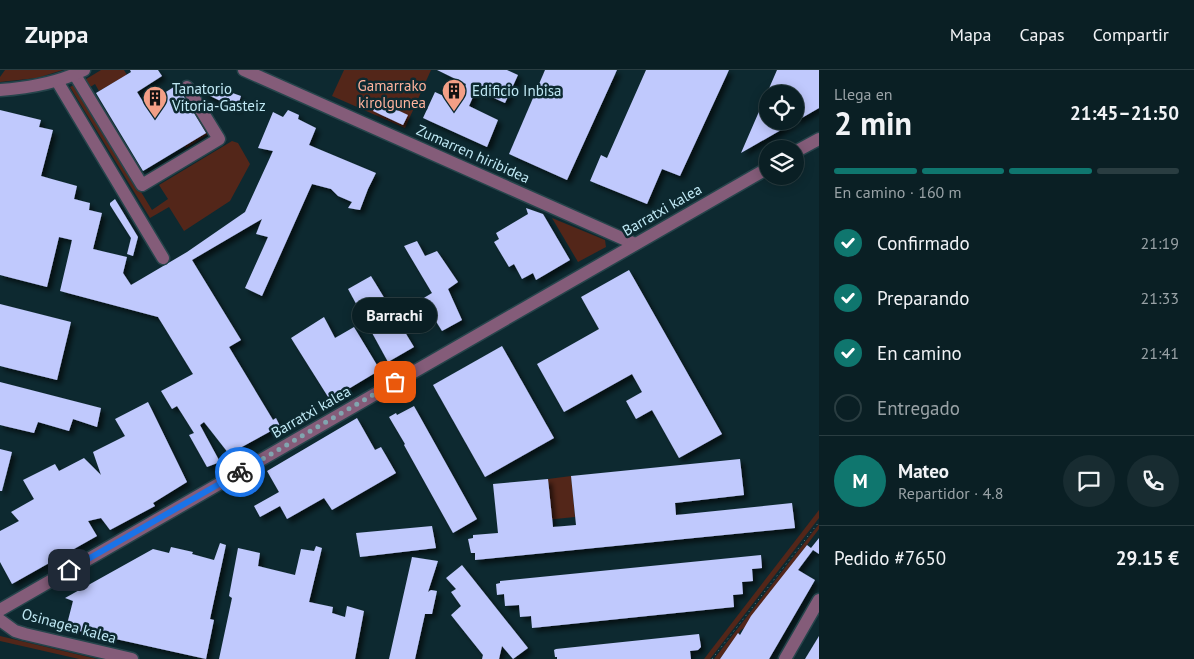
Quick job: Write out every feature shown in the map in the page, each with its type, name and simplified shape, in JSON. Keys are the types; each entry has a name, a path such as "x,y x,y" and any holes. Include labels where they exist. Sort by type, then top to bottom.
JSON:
{"street":[{"name":"Zumarren hiribidea","path":"244,70 635,244"},
{"path":"0,90 40,86 79,72 142,185 219,139 187,87"},
{"path":"57,81 163,258"},
{"path":"804,147 819,139"},
{"name":"Barratxi kalea","path":"0,610 759,173"},
{"path":"784,659 819,600"},
{"name":"Osinagea kalea","path":"0,620 15,631 25,634 132,659"}],"path":[{"path":"712,659 819,522"}],"green space":[{"path":"5,70 63,70 37,78 0,82 0,77"},
{"path":"101,70 124,70 127,75 99,91 95,84 87,89 83,81"},
{"name":"Gamarrako kirolgunea","path":"344,70 431,70 405,128 332,96"},
{"path":"76,84 152,210 168,199 159,185 232,141 238,143 250,164 230,201 184,231 169,207 150,218 70,87"},
{"path":"189,100 210,133 186,148 185,146 206,133 187,101"},
{"path":"552,218 605,240 606,247 578,262"},
{"path":"571,476 575,517 516,523 551,515 548,479"},
{"path":"819,510 819,518 710,659 704,659"},
{"path":"819,524 819,529 720,659 714,659"},
{"path":"0,636 97,659 79,659 0,641"}],"building":[{"name":"Tanatorio Vitoria-Gasteiz","path":"130,70 158,70 162,76 137,92 145,105 177,85 206,133 143,171 96,93 131,72"},
{"name":"Edificio Inbisa","path":"437,70 507,70 518,75 505,103 476,90 469,106 498,120 487,147 423,118 435,92 459,103 466,84"},
{"path":"545,70 617,70 567,180 509,154"},
{"path":"646,70 729,70 680,176 662,169 647,204 590,181 601,155 607,158"},
{"path":"777,70 819,70 819,108 804,117 804,85 770,85"},
{"path":"207,84 241,96 237,109 204,93"},
{"path":"378,101 408,115 403,125 373,111"},
{"path":"0,110 41,120 39,127 53,130 41,176 77,186 74,199 90,203 89,210 102,213 93,249 127,257 123,273 131,285 187,252 245,212 273,151 258,148 273,112 283,117 288,110 299,115 298,119 316,128 309,145 376,173 360,210 348,208 352,202 338,196 331,189 312,184 262,296 245,288 268,237 256,234 262,219 192,260 241,340 229,347 273,420 276,418 280,426 229,454 204,422 200,425 220,462 207,467 189,435 194,433 177,406 172,409 161,391 193,374 158,317 60,291 72,240 59,237 47,287 0,275"},
{"path":"759,112 759,130 781,130 764,140 759,140 759,143 741,153"},
{"path":"115,199 138,237 133,256 127,254 131,238 110,205"},
{"path":"526,208 543,214 570,260 536,280 533,273 522,279 514,264 509,267 494,242 499,239 496,233 528,214"},
{"path":"417,241 425,256 437,251 458,282 448,289 462,320 442,331 422,299 432,293 404,246"},
{"path":"629,270 722,434 679,458 652,410 636,419 626,401 642,392 632,374 564,412 537,364 599,329 581,297"},
{"path":"371,276 414,347 388,362 348,289"},
{"path":"0,304 71,322 57,380 0,366"},
{"path":"324,317 335,338 354,327 380,370 330,400 291,338"},
{"path":"502,346 554,438 485,477 433,385"},
{"path":"0,382 101,408 97,427 73,419 69,431 38,422 34,433 0,425"},
{"path":"148,402 187,482 153,503 155,506 110,530 101,518 88,521 97,536 12,584 0,562 0,531 19,521 11,512 34,499 23,480 55,464 59,471 84,458 101,475 93,452 125,436 115,419"},
{"path":"414,406 477,519 453,533 389,417"},
{"path":"357,418 375,450 381,447 396,473 332,510 324,498 287,519 280,506 260,517 254,506 279,492 267,471"},
{"path":"0,449 12,452 2,491 0,491"},
{"path":"740,459 744,495 675,503 676,515 792,503 795,528 475,560 475,553 471,553 468,539 473,538 473,535 498,533 493,484 548,479 553,527 576,525 571,476"},
{"path":"432,526 436,548 360,557 356,533"},
{"path":"819,538 819,554 813,550 798,570 815,580 769,659 720,659 807,545 811,548"},
{"path":"220,543 226,545 210,619 214,620 206,659 66,628 73,601 65,598 153,549 169,553 171,547 193,552 192,554 214,560"},
{"path":"316,546 322,548 309,602 333,607 332,613 345,617 347,606 364,611 355,659 219,659 232,598 229,596 238,548 260,553 258,566 295,575 301,549 314,551"},
{"path":"761,555 762,568 752,569 753,581 742,582 743,594 733,595 734,607 532,628 531,616 520,617 519,605 505,606 504,594 497,595 496,584 500,583 500,581"},
{"path":"412,557 438,561 428,592 431,590 437,591 432,614 425,614 415,659 389,659"},
{"path":"462,565 528,648 513,659 502,646 499,659 482,659 483,655 451,615 461,606 451,592 456,589 446,578"},
{"path":"699,634 701,647 698,650 690,651 691,659 557,659 554,650 556,649"},
{"path":"819,636 819,659 805,659"}],"way so far":[{"path":"240,472 395,382"}],"place":[{"name":"Edificio Inbisa","path":"454,112"},
{"name":"Tanatorio Vitoria-Gasteiz","path":"155,119"},
{"name":"Barrachi","path":"395,382"}],"route":[{"path":"69,570 240,472"}]}
